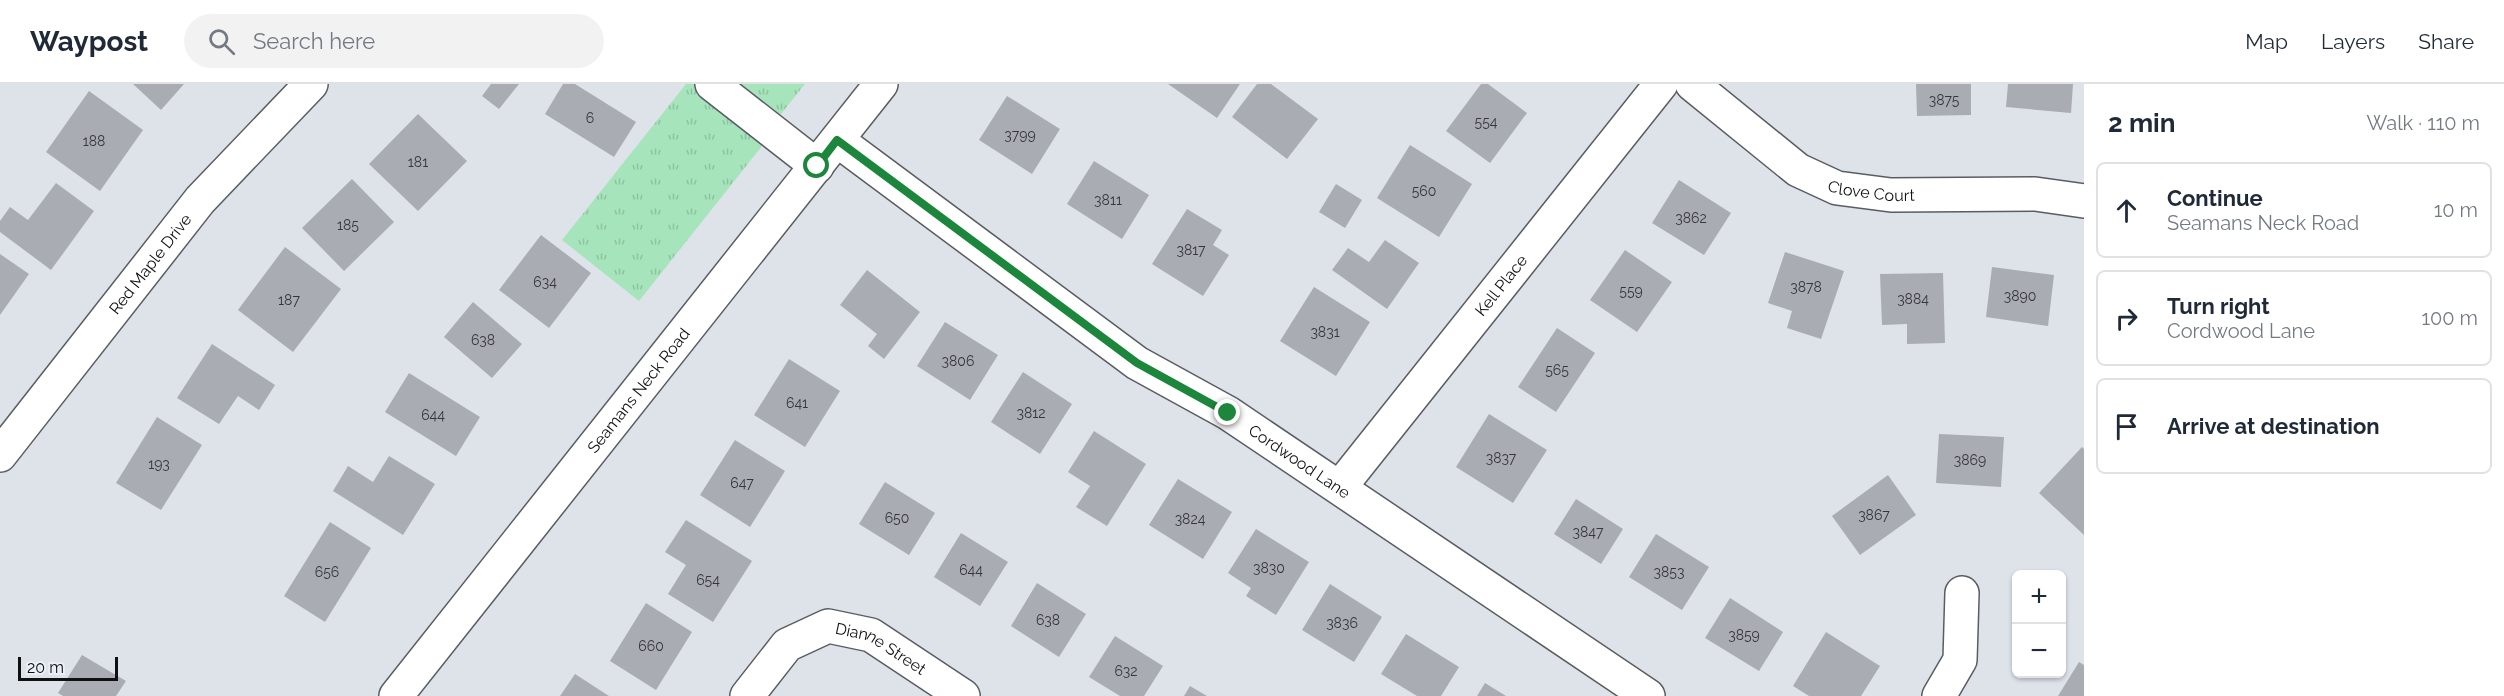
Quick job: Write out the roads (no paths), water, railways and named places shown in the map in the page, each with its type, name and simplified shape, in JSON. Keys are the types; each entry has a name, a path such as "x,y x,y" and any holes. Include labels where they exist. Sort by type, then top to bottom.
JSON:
{"street":[{"name":"Red Maple Drive","path":"0,455 200,200 311,84"},
{"path":"712,84 817,166"},
{"name":"Seamans Neck Road","path":"396,696 881,84"},
{"name":"Kell Place","path":"1340,487 1661,84"},
{"name":"Clove Court","path":"1692,84 1798,170 1837,188 1891,195 2035,194 2084,201"},
{"name":"Cordwood Lane","path":"837,140 1137,363 1228,413 1648,696"},
{"path":"1939,696 1960,660 1962,593"},
{"name":"Dianne Street","path":"747,696 787,645 828,626 871,635 963,696"}]}
